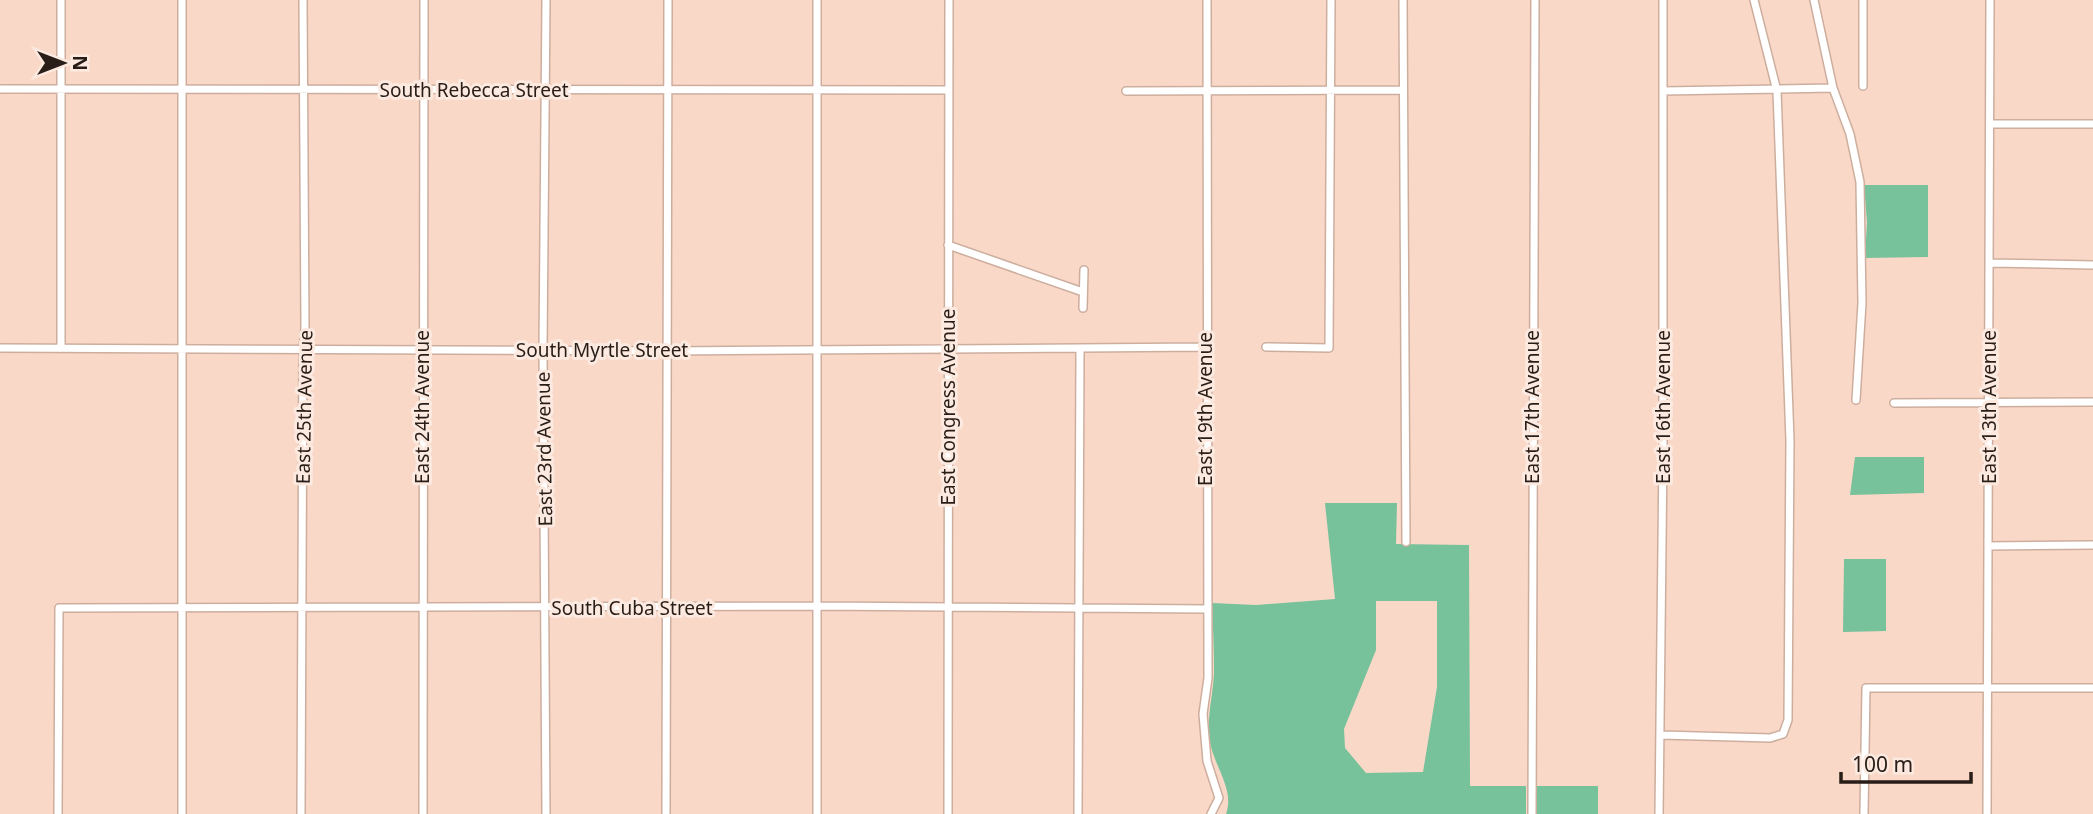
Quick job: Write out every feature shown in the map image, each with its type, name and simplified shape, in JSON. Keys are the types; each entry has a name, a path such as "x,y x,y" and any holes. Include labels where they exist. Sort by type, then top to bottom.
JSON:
{"street":[{"path":"61,0 61,347"},
{"path":"182,0 182,814"},
{"name":"East 25th Avenue","path":"301,814 305,328 303,0"},
{"name":"East 24th Avenue","path":"422,814 424,0"},
{"name":"East 23rd Avenue","path":"546,0 543,349 546,814"},
{"path":"666,814 668,0"},
{"path":"817,0 817,814"},
{"name":"East Congress Avenue","path":"948,814 949,0"},
{"name":"East 19th Avenue","path":"1207,0 1205,347 1208,678 1203,714 1207,761 1219,798 1211,814"},
{"path":"1266,347 1329,348 1331,0"},
{"path":"1403,0 1406,542"},
{"name":"East 17th Avenue","path":"1532,814 1535,0"},
{"name":"East 16th Avenue","path":"1659,814 1663,0"},
{"path":"1661,736 1770,738 1783,734 1788,720 1790,440 1777,91 1754,0"},
{"path":"1814,0 1833,88 1850,134 1860,182 1862,303 1856,400"},
{"path":"1863,0 1863,86"},
{"name":"East 13th Avenue","path":"1987,814 1990,0"},
{"path":"1662,91 1833,88"},
{"name":"South Rebecca Street","path":"0,89 949,90"},
{"path":"1126,91 1402,90"},
{"path":"1991,124 2093,124"},
{"path":"947,245 1083,292"},
{"path":"1989,263 2093,265"},
{"path":"1083,307 1084,270"},
{"name":"South Myrtle Street","path":"0,348 666,351 1205,347"},
{"path":"1078,814 1080,349"},
{"path":"1894,403 2093,402"},
{"path":"1988,546 2093,545"},
{"name":"South Cuba Street","path":"58,814 59,608 667,609 817,606 1206,609"},
{"path":"1864,814 1866,688 2093,688"}],"green space":[{"path":"1864,185 1928,185 1928,257 1865,258 1867,222"},
{"path":"1855,457 1924,457 1924,493 1850,495"},
{"path":"1325,503 1397,503 1396,544 1469,545 1470,786 1526,786 1526,814 1226,814 1228,796 1212,751 1209,733 1214,673 1212,603 1256,605 1335,599","holes":["1376,601 1437,601 1437,687 1423,772 1366,773 1345,748 1344,729 1376,650"]},
{"path":"1844,559 1886,559 1886,631 1843,632"},
{"path":"1537,786 1598,786 1598,814 1537,814"}]}
